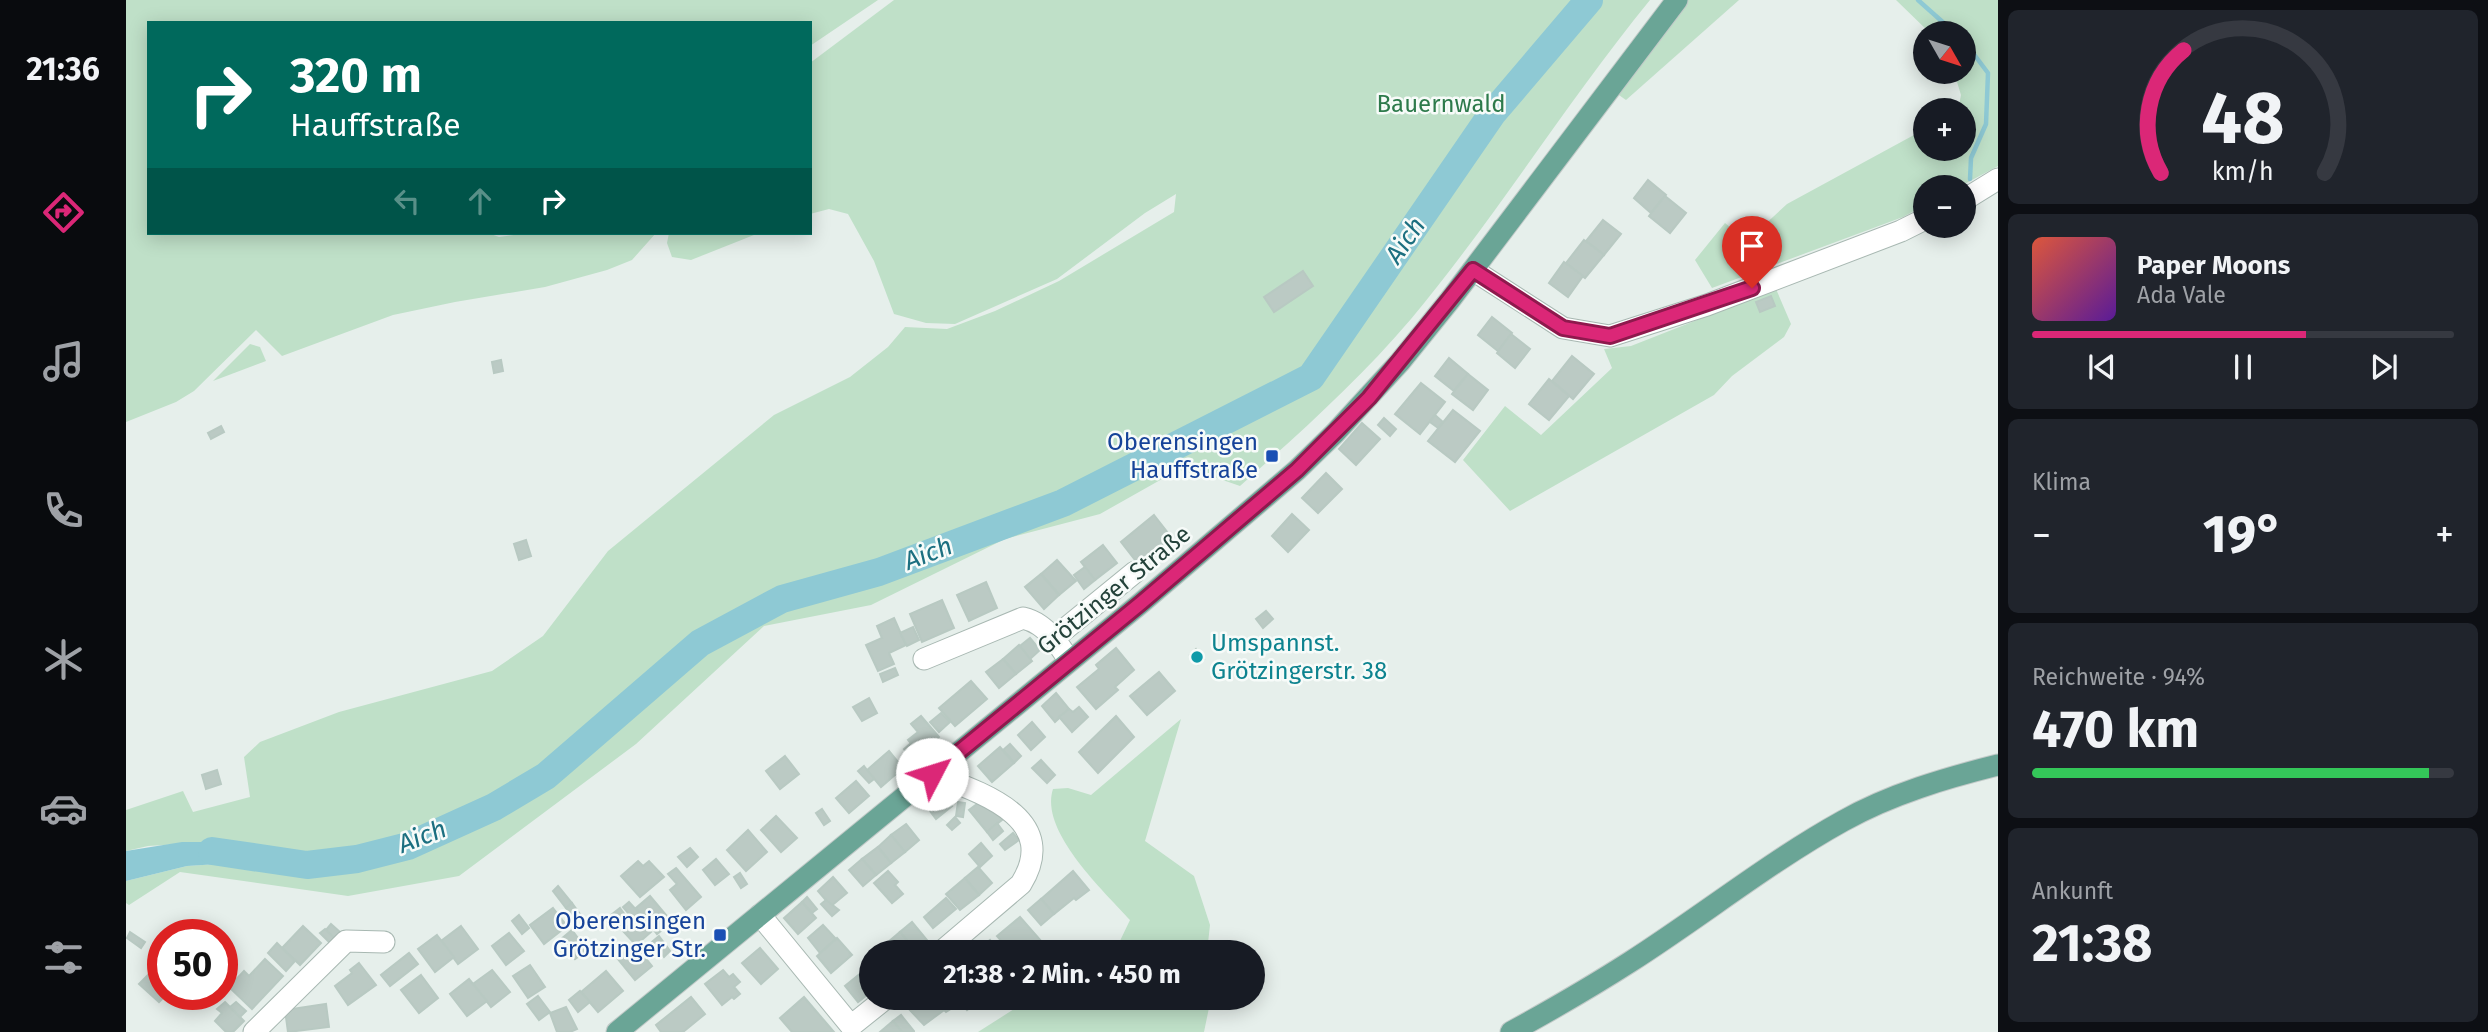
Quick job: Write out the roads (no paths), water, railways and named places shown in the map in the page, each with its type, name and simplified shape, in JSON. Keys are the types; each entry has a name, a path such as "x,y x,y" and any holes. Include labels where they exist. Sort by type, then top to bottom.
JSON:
{"main road":[{"name":"Grötzinger Straße","path":"617,1032 1141,603 1297,470 1369,398 1473,270 1677,0"},
{"path":"1511,1032 1631,962 1843,820 1909,792 1998,765"}],"street":[{"path":"1976,193 1998,179"},
{"path":"1473,270 1563,328 1610,336 1707,305 1913,225"},
{"path":"1054,638 1135,572"},
{"path":"924,659 1023,618 1044,627 1069,660"},
{"path":"932,774 1002,803 1028,834 1033,847 1028,872 1021,884 955,940"},
{"path":"760,915 851,1026 871,1010"},
{"path":"254,1032 346,941 384,942"}],"water":[{"path":"182,842 212,842 250,855 250,862 187,866 126,881 126,851"}],"waterway":[{"name":"Aich","path":"212,851 307,865 357,859 408,846 494,807 546,776 700,643 782,599 879,572 1063,503 1311,377 1492,114 1589,0"},
{"path":"1918,0 1942,21"},
{"path":"1970,175 1971,158 1986,124 1988,73 1976,57"}],"place":[{"name":"Oberensingen Hauffstraße","path":"1272,456"},
{"name":"Umspannst. Grötzingerstr. 38","path":"1197,657"},
{"name":"Oberensingen Grötzinger Str.","path":"720,935"}],"park label":[{"name":"Bauernwald","path":"1441,104"}]}
